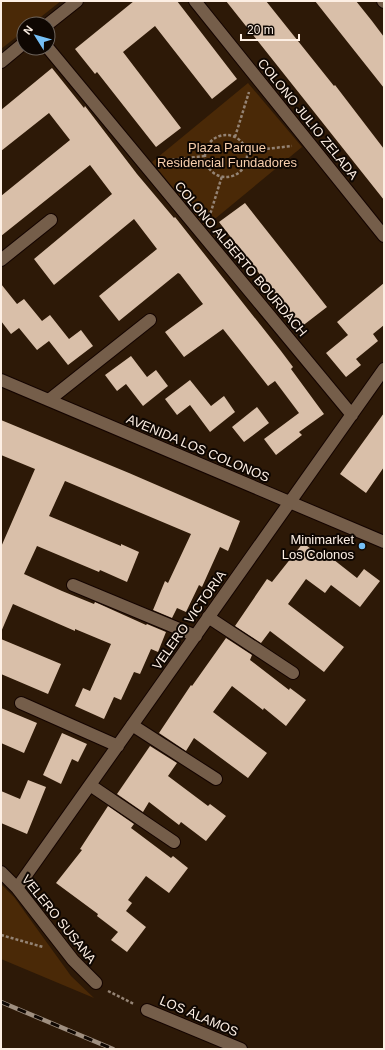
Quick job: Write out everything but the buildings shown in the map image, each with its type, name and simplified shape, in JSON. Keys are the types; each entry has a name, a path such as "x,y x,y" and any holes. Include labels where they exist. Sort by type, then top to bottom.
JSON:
{"street":[{"path":"56,18 77,1"},
{"name":"COLONO JULIO ZELADA","path":"195,1 384,236"},
{"path":"1,62 16,50"},
{"name":"COLONO ALBERTO BOURDACH","path":"55,56 352,415"},
{"path":"1,260 51,220"},
{"path":"49,400 150,320"},
{"name":"VELERO VICTORIA","path":"17,888 384,369"},
{"path":"1,376 21,388"},
{"name":"AVENIDA LOS COLONOS","path":"1,380 384,542"},
{"path":"74,585 196,636"},
{"path":"208,618 293,673"},
{"path":"21,703 118,746"},
{"path":"132,725 216,779"},
{"path":"90,785 174,842"},
{"name":"VELERO SUSANA","path":"1,872 17,888 85,974 96,983"},
{"name":"LOS ÁLAMOS","path":"147,1010 241,1049"}],"path":[{"path":"235,137 254,74"},
{"path":"226,135 235,137 241,141 247,151 247,160 243,168 232,176 218,175 207,165 205,156 207,147 213,139 217,137 226,135"},
{"path":"247,151 310,144"},
{"path":"144,164 205,156"},
{"path":"203,235 222,176"},
{"path":"1,935 47,948 62,946"},
{"path":"96,983 107,991 147,1010"}],"green space":[{"path":"1,1 61,1 42,16 16,16 16,37 1,49"},
{"name":"Plaza Parque Residencial Fundadores","path":"248,83 302,147 205,227 152,162"},
{"path":"1,884 14,897 71,976 94,998 1,959"}],"railway":[{"path":"1,1002 113,1049"}],"place":[{"name":"Minimarket Los Colonos","path":"362,546"}]}
